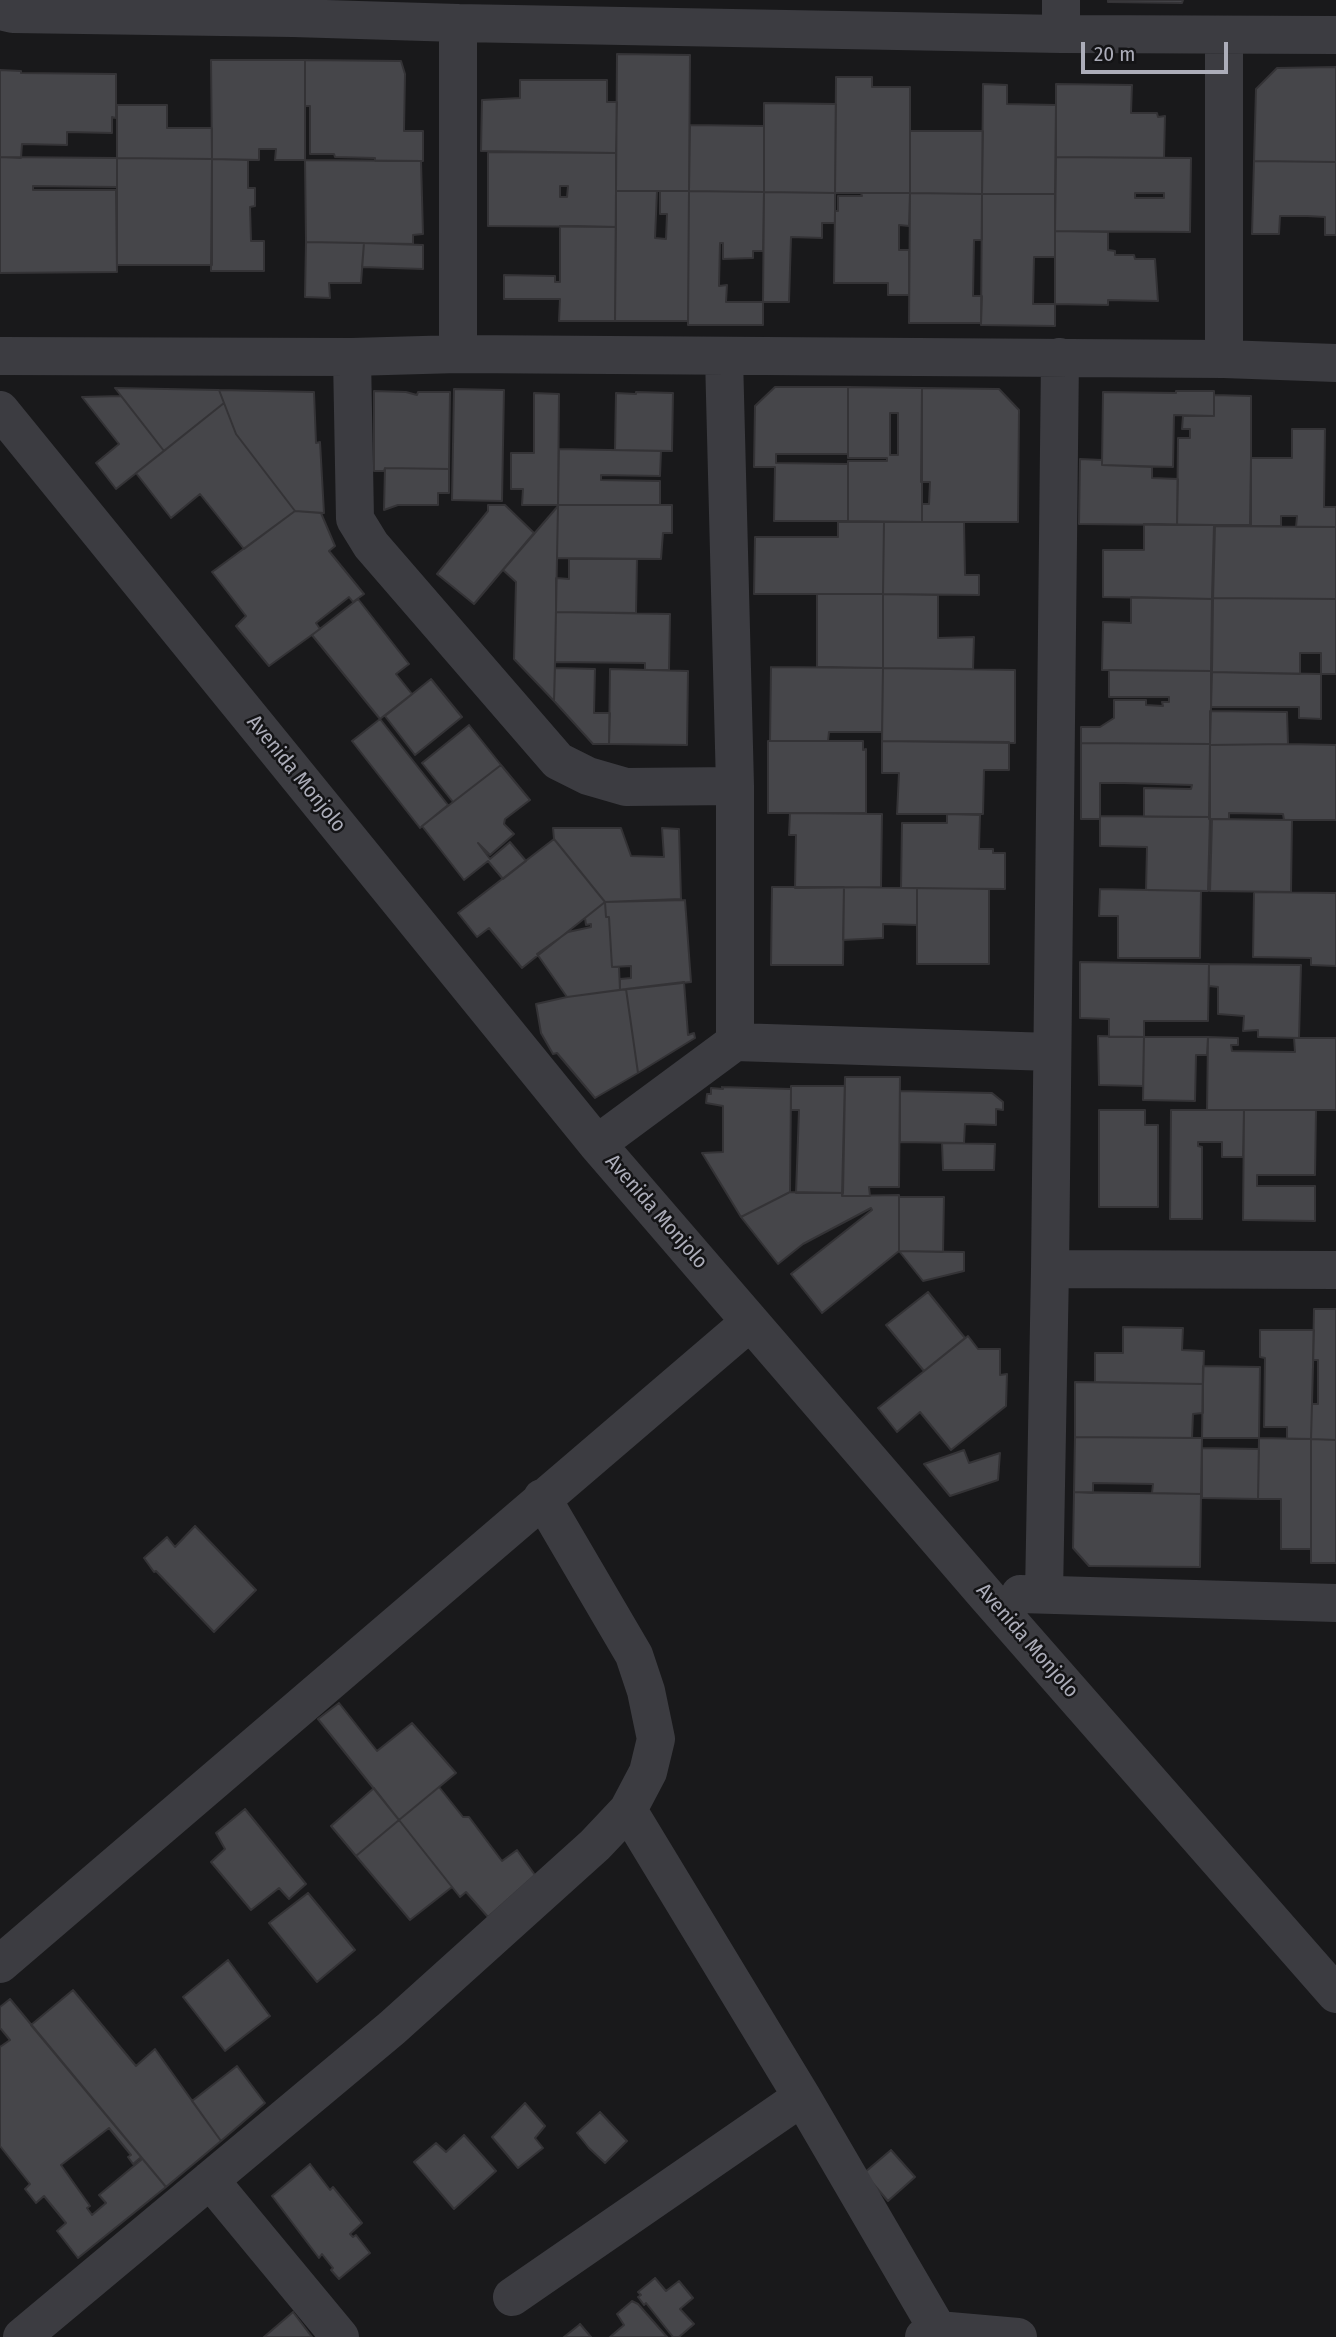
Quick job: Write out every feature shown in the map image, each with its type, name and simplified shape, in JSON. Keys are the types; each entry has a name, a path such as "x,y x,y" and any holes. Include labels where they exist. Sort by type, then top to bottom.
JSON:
{"street":[{"path":"0,11 13,15 293,9 458,23 1061,17 1224,35 1336,35"},
{"path":"458,23 458,354"},
{"path":"1224,35 1224,359"},
{"path":"0,356 352,357 458,354 1060,357 1336,363"},
{"path":"352,357 355,519 371,545 558,761 588,776 626,787 735,786"},
{"path":"724,357 735,786 735,1042"},
{"path":"1044,1594 1060,357"},
{"name":"Avenida Monjolo","path":"0,412 597,1144 986,1595 1336,1994"},
{"path":"597,1144 735,1042 1052,1052"},
{"path":"1050,1269 1336,1270"},
{"path":"0,1964 750,1322"},
{"path":"22,2337 392,2028 595,1845 628,1810 648,1772 656,1739 646,1691 634,1655 542,1498"},
{"path":"986,1595 1044,1594 1336,1603"},
{"path":"628,1810 802,2097 931,2334 1018,2337"},
{"path":"512,2297 802,2097"},
{"path":"210,2180 341,2337"}],"building":[{"path":"1108,0 1183,0 1182,3"},
{"path":"617,54 690,55 689,191 616,191"},
{"path":"211,60 305,60 305,160 275,160 276,149 259,149 259,160 212,159"},
{"path":"305,60 401,61 405,74 404,131 423,131 423,161 375,161 375,158 310,154 310,106 305,106"},
{"path":"1336,67 1336,162 1254,161 1256,89 1277,68"},
{"path":"0,70 21,73 116,74 116,118 112,117 112,133 67,132 67,145 22,144 21,158 0,157"},
{"path":"836,77 872,77 872,87 910,87 910,193 835,193"},
{"path":"520,80 607,80 607,102 617,102 616,153 481,151 482,100 520,98"},
{"path":"983,84 1007,85 1007,104 1056,105 1055,194 982,194"},
{"path":"1056,84 1132,85 1131,113 1157,113 1158,117 1165,116 1164,158 1056,157"},
{"path":"764,103 836,104 835,193 764,192"},
{"path":"117,105 167,105 167,128 212,128 212,159 117,158"},
{"path":"690,125 764,126 764,192 689,191"},
{"path":"910,131 983,131 982,194 910,193"},
{"path":"488,152 616,153 616,227 488,226","holes":["560,186 568,186 567,197 560,197"]},
{"path":"0,157 117,158 117,187 33,186 33,190 116,190 117,272 0,273"},
{"path":"1056,157 1191,158 1190,232 1055,231","holes":["1135,193 1164,193 1164,198 1135,198"]},
{"path":"117,158 212,159 212,265 117,265"},
{"path":"212,159 248,160 248,188 255,188 255,206 250,207 251,241 264,241 264,271 211,271"},
{"path":"305,160 421,161 423,234 413,235 413,244 306,242"},
{"path":"1254,161 1336,162 1336,235 1325,235 1325,217 1307,216 1280,216 1279,234 1252,234"},
{"path":"616,191 657,191 655,238 666,239 667,214 660,214 660,191 689,191 688,321 615,321"},
{"path":"689,191 764,192 763,251 753,251 753,258 723,259 723,243 720,243 719,286 727,285 726,302 763,302 763,325 688,325"},
{"path":"764,192 835,193 835,223 822,223 822,238 791,237 789,302 763,302"},
{"path":"861,193 910,193 909,226 899,225 899,250 909,250 909,295 888,295 888,283 834,283 835,211 838,211 838,196 862,196"},
{"path":"910,193 982,194 982,240 974,240 973,296 982,296 981,323 909,323"},
{"path":"982,194 1055,194 1055,257 1034,257 1033,304 1055,304 1055,326 981,325"},
{"path":"560,226 616,227 615,321 559,321 560,299 504,299 504,275 555,276 555,282 560,282"},
{"path":"1055,231 1108,232 1108,250 1115,251 1115,255 1155,259 1158,301 1108,300 1108,305 1055,304"},
{"path":"306,242 364,243 361,283 329,283 330,298 305,297"},
{"path":"364,243 423,245 423,269 362,267"},
{"path":"775,387 848,387 848,454 776,454 776,463 848,464 848,521 774,521 775,467 754,467 755,406"},
{"path":"848,387 922,388 922,522 848,521 848,461 887,461 887,458 848,458","holes":["890,413 898,413 898,455 890,455"]},
{"path":"115,388 219,390 224,403 164,451"},
{"path":"922,388 999,389 1019,410 1018,522 922,522 922,504 929,504 930,482 921,482"},
{"path":"454,389 504,390 502,501 452,500"},
{"path":"219,390 314,392 316,443 320,442 324,513 295,511 236,434"},
{"path":"374,391 417,395 418,392 450,392 449,469 385,468 384,471 374,471"},
{"path":"1214,391 1214,416 1174,415 1173,467 1102,465 1103,392"},
{"path":"534,393 559,394 558,505 522,505 523,489 511,489 511,453 534,453"},
{"path":"616,393 673,393 672,451 615,450"},
{"path":"1214,395 1251,396 1251,525 1177,525 1178,438 1190,438 1190,429 1182,429 1183,416 1214,416"},
{"path":"121,396 164,451 116,489 96,463 119,444 82,397"},
{"path":"224,403 236,434 295,511 244,549 200,494 171,518 136,473"},
{"path":"1292,429 1325,429 1324,507 1336,507 1336,527 1296,527 1297,516 1281,516 1281,526 1250,526 1251,458 1292,458"},
{"path":"559,449 661,451 660,476 601,475 601,480 660,481 660,505 558,505"},
{"path":"1080,459 1102,460 1102,465 1152,467 1152,478 1178,479 1177,525 1079,524"},
{"path":"385,468 449,469 449,493 438,493 438,505 398,505 384,510"},
{"path":"488,505 505,505 534,533 474,604 437,574 488,511"},
{"path":"558,505 672,505 672,533 663,533 661,559 557,558"},
{"path":"558,506 554,701 514,659 516,582 503,570"},
{"path":"295,511 321,513 335,546 329,551 364,594 353,602 349,597 316,623 320,629 269,666 236,626 246,616 212,572"},
{"path":"838,522 884,522 883,594 754,594 755,537 838,537"},
{"path":"884,522 964,522 965,575 979,575 979,595 883,594"},
{"path":"1144,524 1215,525 1213,599 1103,597 1103,550 1144,550"},
{"path":"1214,526 1336,527 1336,599 1212,598"},
{"path":"569,559 637,559 636,613 556,612 556,578 569,579"},
{"path":"817,594 883,594 883,668 817,667"},
{"path":"883,594 938,595 938,638 974,637 973,669 883,668"},
{"path":"1131,597 1213,599 1212,671 1102,670 1103,622 1131,623"},
{"path":"1212,598 1336,599 1336,674 1321,674 1321,653 1300,653 1300,674 1211,672"},
{"path":"358,599 409,664 396,674 412,694 380,719 312,635"},
{"path":"556,612 670,614 669,670 645,670 645,663 555,662"},
{"path":"771,667 883,668 882,732 829,732 828,741 770,741"},
{"path":"555,668 595,669 594,713 610,713 609,744 593,744 554,701"},
{"path":"883,668 1015,670 1015,743 882,741"},
{"path":"610,669 688,671 687,745 609,744"},
{"path":"1109,670 1212,671 1210,744 1081,743 1081,727 1100,727 1114,718 1114,700 1146,700 1146,705 1163,706 1162,702 1169,702 1169,697 1109,697"},
{"path":"1211,672 1321,674 1321,719 1299,718 1299,707 1211,707"},
{"path":"431,679 462,717 415,755 385,716"},
{"path":"1210,711 1287,712 1288,744 1210,745"},
{"path":"380,719 448,805 420,828 352,741"},
{"path":"469,725 501,765 453,802 422,763"},
{"path":"768,741 863,741 863,750 866,749 866,813 768,813"},
{"path":"882,741 1009,742 1009,770 984,770 983,814 897,814 899,773 882,773"},
{"path":"1081,743 1210,744 1210,817 1144,817 1144,788 1191,789 1192,785 1100,783 1100,819 1081,819"},
{"path":"1210,745 1336,745 1336,820 1284,820 1283,814 1229,813 1229,819 1209,819"},
{"path":"501,765 530,800 505,819 504,824 514,834 490,855 478,843 490,859 510,842 526,861 503,879 488,861 464,880 422,826"},
{"path":"790,813 882,814 881,887 795,888 796,835 789,835"},
{"path":"947,814 980,815 979,849 993,849 993,853 1005,853 1005,889 901,888 902,823 947,823"},
{"path":"1100,816 1210,817 1208,891 1146,890 1147,847 1100,846"},
{"path":"1212,819 1292,820 1291,892 1210,891"},
{"path":"553,828 621,828 631,856 664,857 662,828 679,829 681,899 605,902 554,839"},
{"path":"554,839 605,902 522,968 489,928 477,937 458,913"},
{"path":"772,887 844,887 843,965 771,965"},
{"path":"844,887 917,888 917,925 883,924 883,938 843,940"},
{"path":"917,888 989,889 989,964 917,964"},
{"path":"1100,889 1201,891 1200,958 1118,958 1118,916 1099,916"},
{"path":"1254,892 1336,893 1336,966 1311,965 1311,958 1253,957"},
{"path":"685,900 691,982 620,990 620,979 631,978 631,966 612,967 609,917 606,917 605,902"},
{"path":"605,902 606,917 609,917 612,967 619,967 620,990 567,997 537,954 568,932 591,927 591,924 586,925 585,918"},
{"path":"1080,962 1209,964 1208,1021 1144,1021 1144,1037 1109,1037 1109,1019 1080,1018"},
{"path":"1209,964 1301,965 1299,1038 1258,1037 1258,1030 1243,1031 1244,1016 1218,1014 1218,987 1209,986"},
{"path":"684,982 688,1035 694,1033 695,1038 638,1073 626,989"},
{"path":"626,989 638,1073 595,1098 557,1053 553,1054 541,1033 536,1004"},
{"path":"1098,1036 1144,1037 1143,1086 1099,1085"},
{"path":"1144,1037 1208,1037 1207,1055 1196,1055 1195,1101 1143,1100"},
{"path":"1208,1037 1238,1038 1238,1045 1231,1045 1232,1051 1295,1052 1294,1038 1336,1038 1336,1110 1207,1110"},
{"path":"845,1077 900,1077 899,1187 869,1187 870,1196 842,1196"},
{"path":"791,1086 845,1086 843,1193 796,1193 799,1110 791,1110"},
{"path":"722,1087 791,1089 790,1192 741,1217 702,1153 723,1152 723,1106 706,1103 711,1088 723,1089"},
{"path":"900,1091 992,1093 1003,1102 1003,1110 996,1109 996,1125 965,1124 964,1143 900,1142"},
{"path":"1099,1110 1145,1110 1145,1125 1158,1125 1158,1207 1099,1207"},
{"path":"1171,1110 1244,1110 1243,1157 1222,1157 1222,1142 1198,1142 1198,1146 1202,1147 1202,1219 1170,1219"},
{"path":"1244,1110 1316,1110 1315,1175 1257,1175 1257,1186 1315,1186 1315,1221 1243,1220"},
{"path":"942,1143 995,1144 994,1170 943,1170"},
{"path":"790,1192 843,1193 842,1196 899,1195 899,1251 822,1313 791,1274 872,1210 871,1208 803,1244 778,1264 741,1217"},
{"path":"899,1197 944,1197 943,1252 899,1251"},
{"path":"899,1251 964,1252 964,1271 923,1281"},
{"path":"928,1292 965,1338 924,1371 886,1325"},
{"path":"1314,1309 1336,1309 1336,1440 1311,1439 1312,1404 1318,1404 1318,1360 1313,1360"},
{"path":"1123,1327 1183,1328 1182,1350 1204,1351 1203,1384 1095,1382 1095,1353 1123,1353"},
{"path":"1260,1330 1314,1330 1311,1439 1287,1439 1287,1427 1264,1427 1265,1358 1260,1357"},
{"path":"968,1336 978,1349 1000,1349 1000,1375 1007,1374 1006,1406 951,1450 920,1412 897,1432 878,1408"},
{"path":"1203,1366 1260,1367 1259,1438 1202,1438"},
{"path":"1075,1382 1203,1384 1203,1413 1193,1414 1192,1438 1075,1437"},
{"path":"1075,1437 1202,1438 1201,1494 1152,1493 1153,1484 1093,1483 1093,1493 1074,1492"},
{"path":"1259,1438 1311,1439 1311,1549 1281,1549 1281,1499 1258,1499"},
{"path":"1311,1439 1336,1440 1336,1563 1311,1563"},
{"path":"1202,1448 1259,1449 1258,1499 1202,1498"},
{"path":"964,1450 969,1463 1000,1453 998,1480 950,1496 924,1464"},
{"path":"1074,1492 1201,1494 1200,1567 1089,1566 1073,1548"},
{"path":"195,1526 256,1590 214,1632 156,1571 154,1572 144,1558 167,1537 175,1547"},
{"path":"339,1703 377,1751 412,1723 456,1773 399,1820 318,1719"},
{"path":"439,1787 463,1817 469,1817 502,1861 517,1850 535,1875 488,1917 466,1892 460,1897 399,1820"},
{"path":"374,1788 399,1820 356,1856 331,1826"},
{"path":"245,1809 306,1884 289,1899 279,1888 251,1910 211,1862 225,1849 216,1833"},
{"path":"399,1820 452,1887 410,1920 356,1856"},
{"path":"308,1893 355,1950 317,1982 269,1923"},
{"path":"228,1960 270,2016 225,2051 183,1997"},
{"path":"73,1990 136,2066 155,2049 221,2141 166,2187 31,2025"},
{"path":"10,1999 166,2187 78,2258 57,2231 66,2223 44,2196 36,2203 25,2189 30,2184 0,2146 0,2047 10,2040 0,2028 0,2007","holes":["109,2128 131,2155 128,2157 133,2164 140,2158 141,2160 99,2195 106,2203 92,2215 87,2208 90,2206 61,2165"]},
{"path":"237,2066 265,2103 221,2141 192,2101"},
{"path":"525,2103 545,2126 535,2138 543,2148 518,2168 492,2137"},
{"path":"600,2112 627,2141 605,2163 577,2133"},
{"path":"464,2135 496,2171 454,2209 414,2162 436,2143 446,2152"},
{"path":"891,2150 915,2177 888,2201 864,2173"},
{"path":"310,2164 330,2190 333,2187 362,2223 350,2234 353,2237 356,2235 370,2253 339,2279 322,2254 319,2258 272,2196"},
{"path":"655,2278 666,2291 679,2281 693,2298 680,2309 694,2324 679,2337 673,2337 638,2297 641,2295 638,2292"},
{"path":"632,2301 638,2304 667,2337 610,2337 624,2325 617,2314"},
{"path":"293,2312 312,2337 264,2337"},
{"path":"579,2325 591,2337 564,2337"}]}
